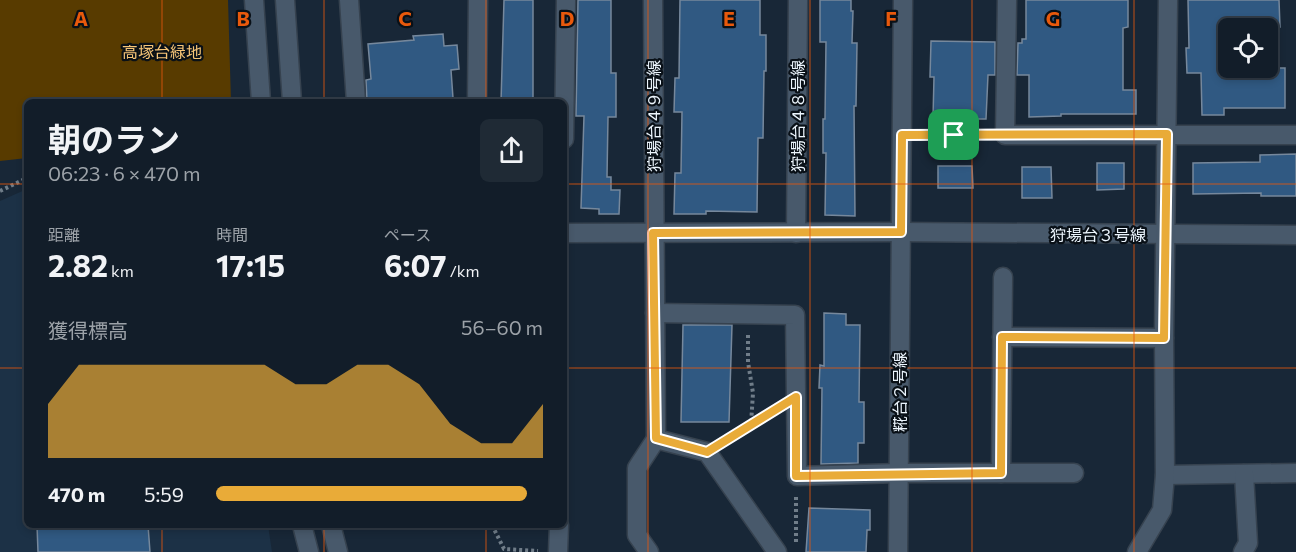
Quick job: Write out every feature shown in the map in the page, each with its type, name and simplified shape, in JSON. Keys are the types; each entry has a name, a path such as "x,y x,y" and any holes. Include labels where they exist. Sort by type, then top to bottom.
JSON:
{"street":[{"path":"254,0 261,99"},
{"path":"285,0 292,99"},
{"path":"349,0 356,99"},
{"path":"477,99 478,0"},
{"path":"565,99 566,0"},
{"name":"狩場台４９号線","path":"653,0 656,438"},
{"name":"狩場台４８号線","path":"796,233 798,0"},
{"name":"糀台２号線","path":"898,552 903,0"},
{"path":"1007,0 1005,135 1296,135"},
{"path":"1137,552 1162,510 1165,475 1164,338 1168,0"},
{"name":"狩場台３号線","path":"567,233 901,232 1296,235"},
{"path":"1001,473 1003,277"},
{"path":"655,313 795,315 796,476 899,473 1074,473"},
{"path":"1002,337 1164,338"},
{"path":"649,552 637,535 637,468 656,438 707,452 777,552"},
{"path":"1165,475 1296,473"},
{"path":"1243,552 1248,543 1244,474"},
{"path":"303,528 309,552"},
{"path":"332,528 338,552"},
{"path":"558,552 559,528"}],"path":[{"path":"902,135 1005,135"},
{"path":"0,191 24,179"},
{"path":"747,314 748,362 753,393 751,424"},
{"path":"707,452 796,397"},
{"path":"796,476 796,552"},
{"path":"494,528 504,549 544,551"}],"shaded area":[{"path":"24,190 24,528 268,528 272,552 0,552 0,201"}],"green space":[{"name":"高塚台緑地","path":"0,0 228,0 231,99 24,99 24,158 0,161"}],"building":[{"path":"504,0 533,0 533,99 501,99"},
{"path":"578,0 611,0 611,73 616,73 616,117 608,117 607,177 611,177 611,190 620,190 619,214 599,214 599,209 581,208 584,116 576,116"},
{"path":"680,0 760,0 760,35 766,35 766,71 764,71 763,138 758,138 757,212 706,211 706,214 674,214 675,173 681,173 682,112 674,112 675,78 679,78"},
{"path":"820,0 851,0 851,11 853,11 852,43 857,43 856,106 854,106 855,216 825,215 826,153 823,153 823,119 825,119 826,42 820,42"},
{"path":"1026,0 1128,0 1128,27 1123,28 1123,90 1136,90 1136,114 1061,114 1061,116 1029,117 1029,75 1017,75 1018,43 1026,39"},
{"path":"1188,0 1279,0 1280,27 1278,27 1278,18 1218,18 1218,78 1278,78 1278,68 1285,68 1285,108 1224,108 1224,115 1202,115 1201,73 1187,73 1186,48 1189,48"},
{"path":"443,34 444,46 457,45 459,69 451,70 453,98 367,99 366,80 371,79 368,44 414,40 413,36"},
{"path":"931,41 995,42 995,75 988,75 986,119 978,119 978,127 949,126 949,119 933,118 934,77 930,77"},
{"path":"1296,154 1296,196 1261,196 1261,193 1193,194 1193,163 1260,162 1260,155"},
{"path":"1097,163 1124,163 1124,189 1097,190"},
{"path":"938,166 972,166 973,188 938,188"},
{"path":"1022,167 1051,167 1052,198 1022,198"},
{"path":"824,313 846,314 846,325 860,325 859,402 864,402 864,443 858,443 858,463 821,464 822,388 819,388 820,365 824,366"},
{"path":"683,325 732,325 729,422 681,422"},
{"path":"809,508 870,510 870,530 867,530 866,552 806,552"},
{"path":"37,528 148,528 150,552 38,552"}],"route":[{"path":"1167,134 1164,338 1002,337 1001,473 796,476 796,397 707,452 656,438 653,233 901,232 902,135 954,135 1167,134"}]}
